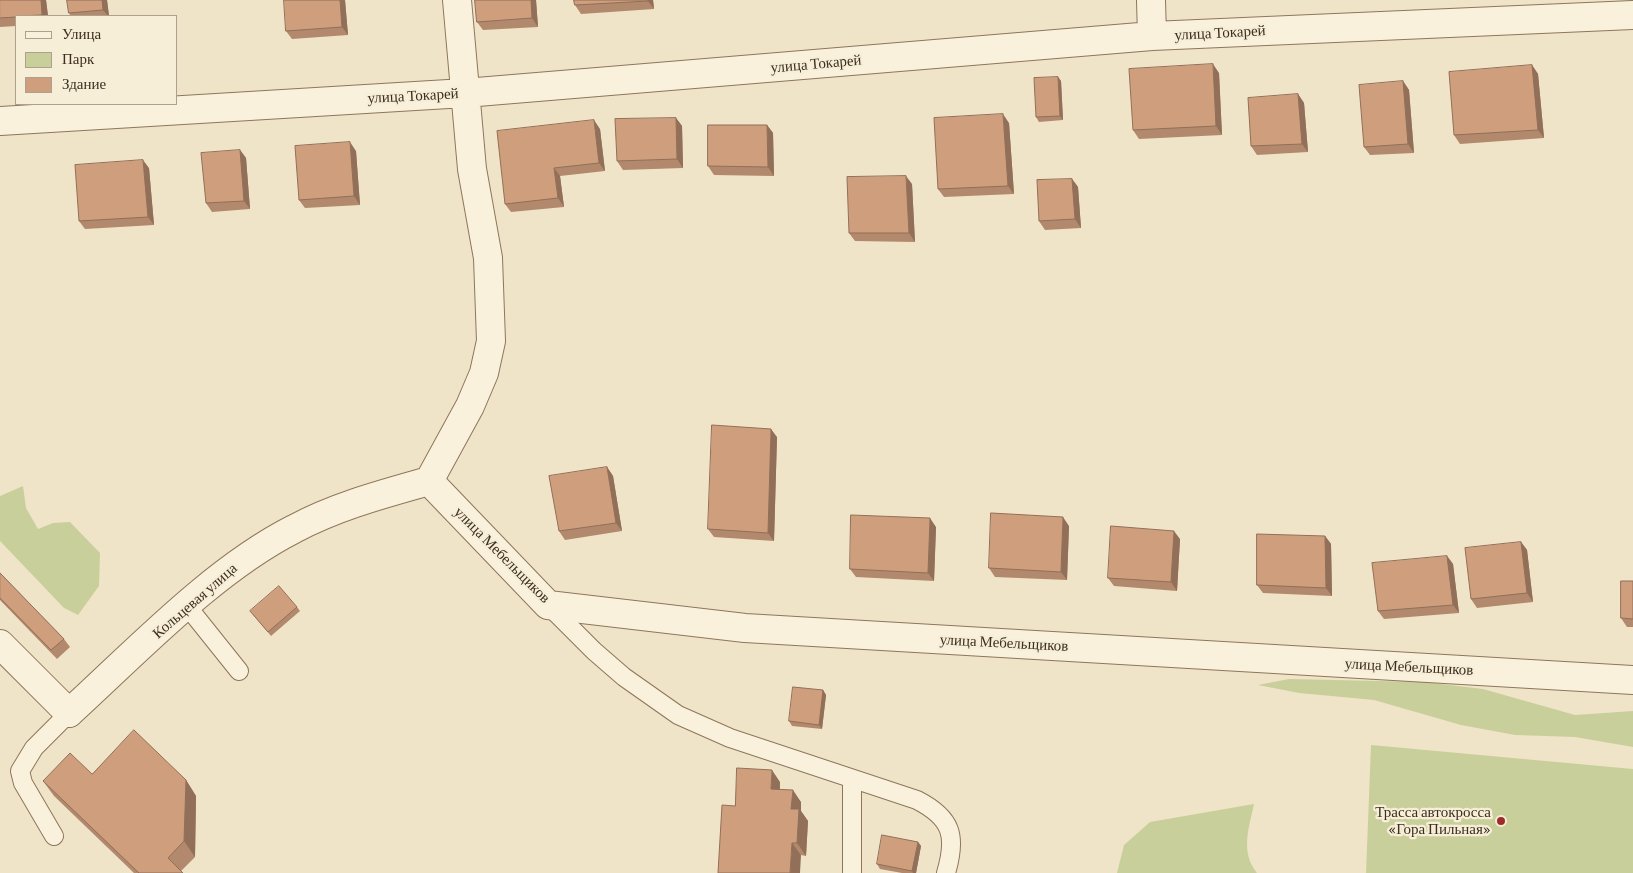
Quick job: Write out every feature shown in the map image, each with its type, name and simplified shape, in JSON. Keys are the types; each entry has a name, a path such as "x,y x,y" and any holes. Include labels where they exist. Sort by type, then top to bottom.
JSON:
{"street":[{"path":"429,481 470,406 484,373 491,342 488,258 472,169 457,0"},
{"path":"1151,0 1152,36"},
{"name":"улица Токарей","path":"0,121 465,93 1152,36 1633,15"},
{"name":"улица Мебельщиков","path":"429,481 548,605 745,628 1633,680"},
{"name":"Кольцевая улица","path":"69,713 187,606 246,558 293,529 345,505 429,481"},
{"path":"2,651 69,713"}],"lane":[{"path":"548,605 594,651 624,677 678,715 730,738 917,800 937,810 946,824 952,839 950,860 946,873"},
{"path":"187,606 239,671"},
{"path":"54,836 22,783 20,771 34,748 69,713"},
{"path":"852,779 852,873"}],"green space":[{"path":"23,486 26,508 38,529 53,523 70,522 100,553 99,586 78,615 64,608 0,541 0,496"},
{"path":"1289,679 1425,682 1483,689 1575,715 1633,711 1633,747 1575,737 1515,735 1461,725 1374,700 1299,693 1258,685"},
{"name":"Трасса автокросса «Гора Пильная»","path":"1371,745 1633,769 1633,873 1366,873"},
{"path":"1254,804 1248,831 1247,848 1252,865 1257,873 1117,873 1124,845 1150,822"}],"building":[{"path":"0,0 41,0 42,15 15,15 15,17 0,18"},
{"path":"67,0 102,0 103,10 69,13"},
{"path":"284,0 340,0 342,27 286,31"},
{"path":"475,0 531,0 532,18 477,22"},
{"path":"574,0 648,0 648,1 575,5"},
{"path":"1213,64 1216,126 1133,130 1129,69"},
{"path":"1532,65 1538,130 1454,135 1449,72"},
{"path":"1058,77 1060,116 1036,117 1034,78"},
{"path":"1403,81 1408,144 1364,147 1359,85"},
{"path":"1298,94 1302,144 1251,146 1248,98"},
{"path":"1003,114 1008,186 938,189 934,118"},
{"path":"676,118 677,159 617,161 615,119"},
{"path":"594,120 599,163 554,168 558,198 505,204 497,131"},
{"path":"708,125 767,125 768,167 708,166"},
{"path":"350,142 354,196 299,200 295,146"},
{"path":"240,150 244,201 206,203 201,153"},
{"path":"143,160 148,217 79,221 75,165"},
{"path":"906,176 909,233 849,233 847,177"},
{"path":"1072,179 1075,219 1039,221 1037,180"},
{"path":"712,425 771,429 768,533 708,529"},
{"path":"607,467 616,523 559,531 549,476"},
{"path":"991,513 1063,517 1061,572 989,568"},
{"path":"851,515 930,518 928,573 850,569"},
{"path":"1111,526 1174,531 1171,582 1108,578"},
{"path":"1257,534 1325,536 1326,588 1257,585"},
{"path":"1521,542 1527,593 1471,599 1465,548"},
{"path":"1447,556 1453,605 1378,611 1372,563"},
{"path":"0,573 64,639 51,650 0,598"},
{"path":"1621,581 1633,581 1633,619 1621,618"},
{"path":"279,586 297,607 268,632 250,611"},
{"path":"793,687 823,690 819,725 789,721"},
{"path":"134,730 186,780 184,841 168,858 183,873 139,873 43,781 70,753 92,774"},
{"path":"737,768 772,770 771,789 793,790 791,809 799,809 797,843 792,843 790,873 718,873 722,805 735,806"},
{"path":"882,835 918,842 912,871 877,864"}],"place":[{"name":"Трасса автокросса «Гора Пильная»","path":"1501,821"}]}
